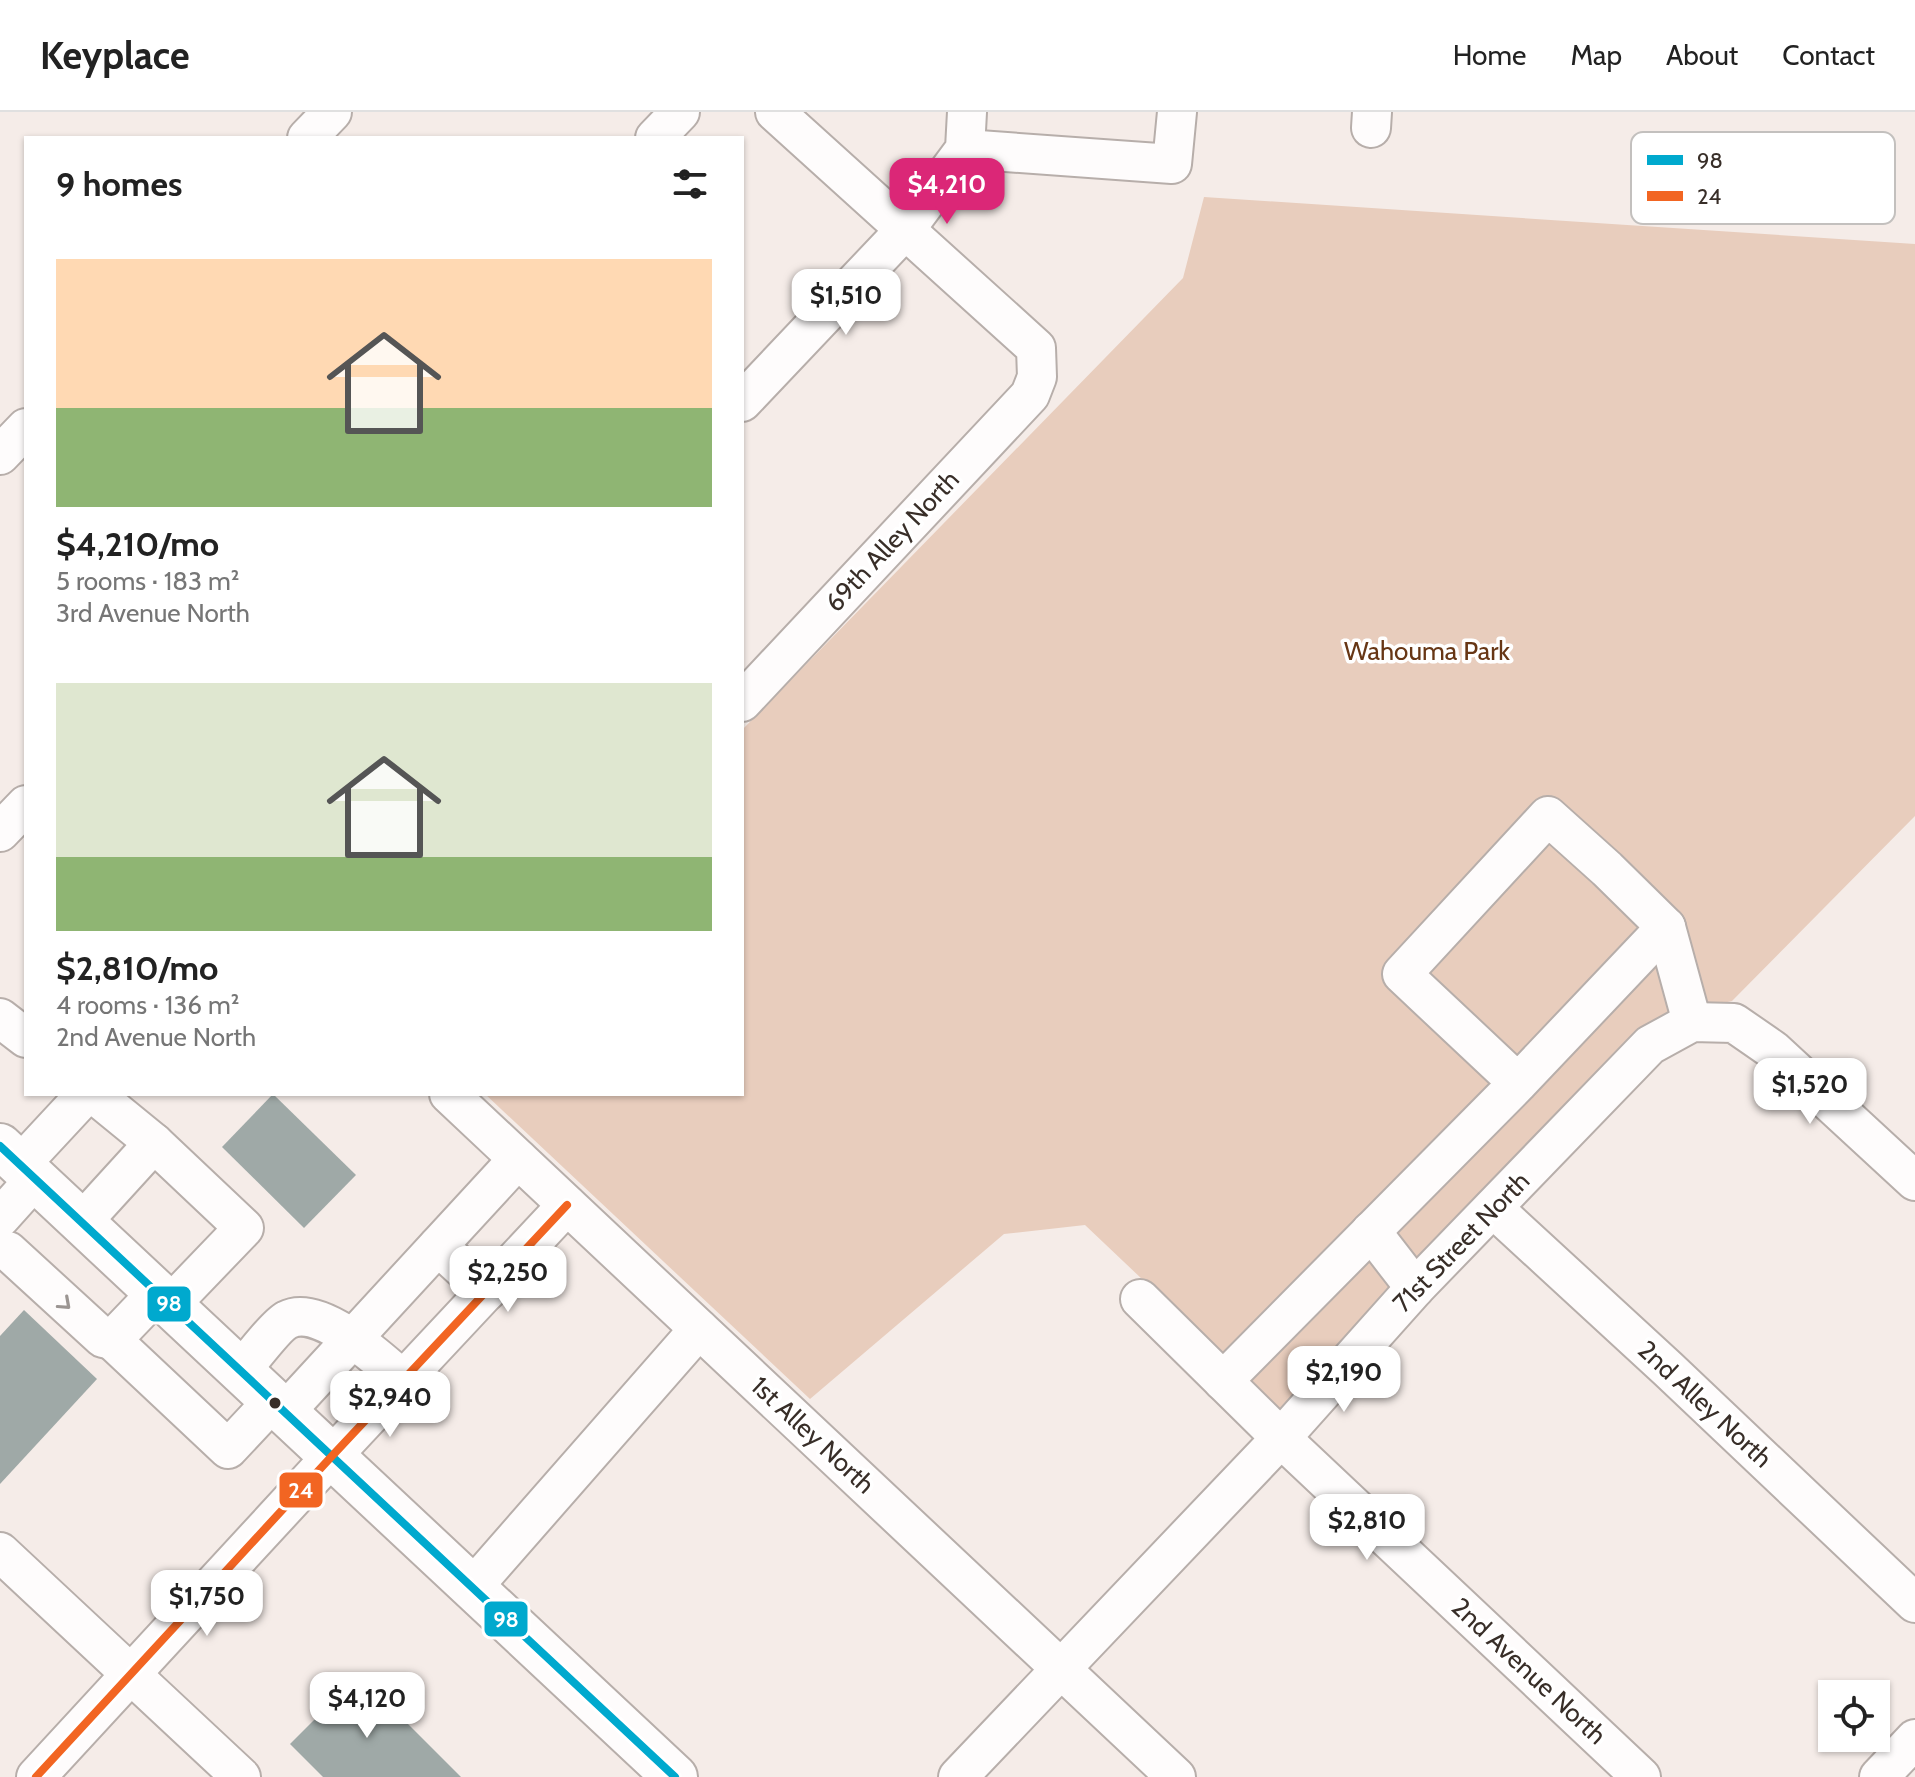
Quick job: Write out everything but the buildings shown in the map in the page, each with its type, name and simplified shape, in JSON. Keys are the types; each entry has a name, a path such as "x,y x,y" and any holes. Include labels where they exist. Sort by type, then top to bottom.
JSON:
{"main road":[{"path":"18,1163 675,1777"}],"street":[{"path":"309,136 332,112"},
{"path":"657,136 680,112"},
{"path":"775,112 905,230"},
{"path":"744,400 905,230 965,149 967,112"},
{"path":"965,149 1172,164 1177,112"},
{"name":"69th Alley North","path":"744,700 1030,395 1037,377 1036,348 905,230"},
{"path":"0,455 24,430"},
{"path":"0,832 24,807"},
{"path":"1518,1083 1402,974 1548,816 1666,927 1707,1023 1734,1023 1773,1050 1915,1181"},
{"path":"1223,1381 1518,1083 1666,927"},
{"path":"0,1018 24,1036"},
{"name":"71st Street North","path":"958,1777 1281,1438 1415,1288 1650,1045 1707,1023"},
{"path":"84,1096 18,1163 2,1243 103,1338 112,1340 228,1449 353,1338 518,1159"},
{"path":"96,1096 154,1143 244,1228 112,1340"},
{"name":"1st Alley North","path":"451,1096 1176,1777"},
{"path":"82,1222 154,1143"},
{"path":"36,1777 567,1205"},
{"name":"2nd Alley North","path":"1493,1208 1915,1603"},
{"path":"1371,1231 1415,1288"},
{"path":"438,1246 487,1291"},
{"name":"2nd Avenue North","path":"1140,1299 1281,1438 1641,1777"},
{"path":"241,1371 285,1320 311,1317 353,1338 403,1380"},
{"path":"472,1588 699,1329"},
{"path":"0,1552 241,1777"},
{"path":"1879,1777 1915,1739"}],"green space":[{"name":"Wahouma Park","path":"1204,197 1915,244 1915,816 1732,1001 1671,1015 1640,1032 1279,1409 1085,1225 1004,1234 810,1399 487,1096 744,1096 744,728 1183,278"}],"transit line":[{"name":"98","path":"0,1146 675,1777"},
{"name":"24","path":"36,1777 567,1205"}]}
